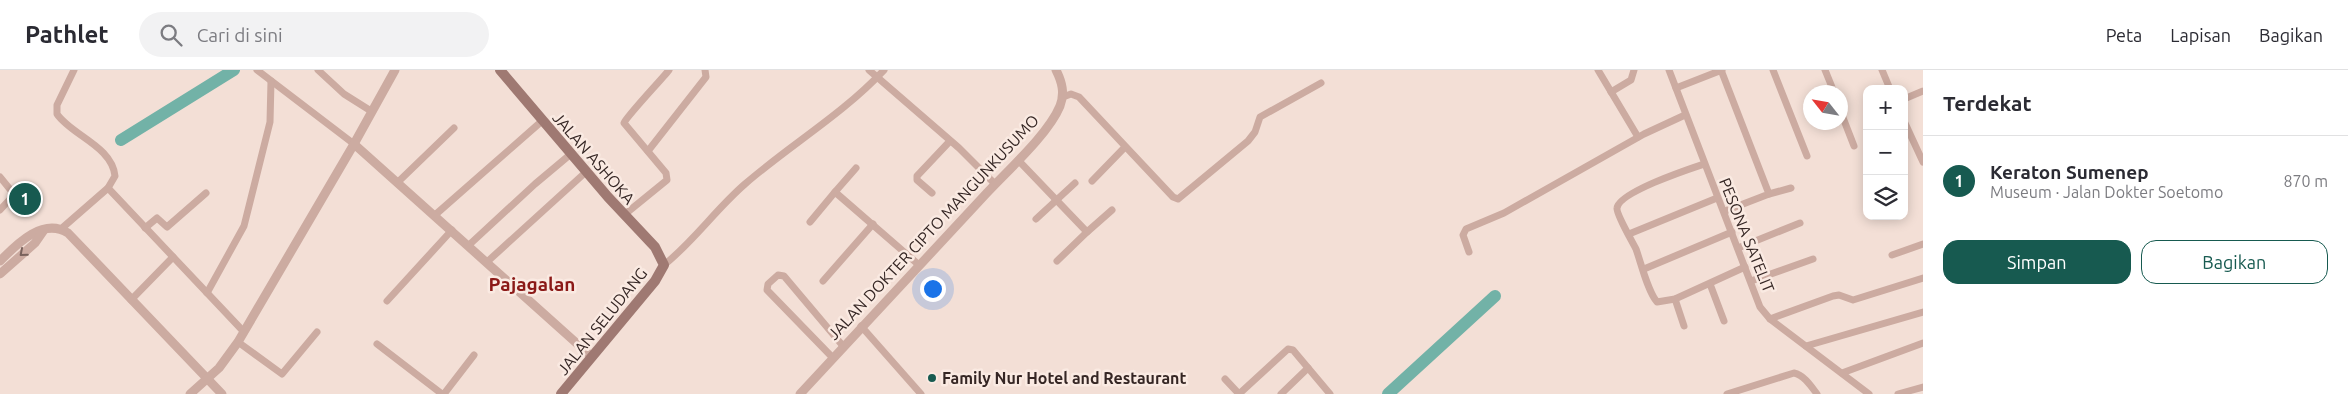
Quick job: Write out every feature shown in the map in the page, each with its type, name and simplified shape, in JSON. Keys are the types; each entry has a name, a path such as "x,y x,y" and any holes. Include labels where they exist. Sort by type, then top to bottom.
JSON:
{"main road":[{"name":"JALAN ASHOKA","path":"500,70 624,215 655,247 664,265"},
{"name":"JALAN SELUDANG","path":"561,394 655,281 664,265"}],"street":[{"path":"61,229 108,188 115,176 112,164 87,137 57,114 60,99 74,70"},
{"path":"257,70 354,144 592,357"},
{"path":"318,70 344,94 372,111"},
{"path":"190,394 228,357 238,342 395,70"},
{"path":"624,215 668,180 666,173 625,127 625,120 669,70"},
{"path":"648,151 706,77 705,70"},
{"path":"869,70 950,140 995,184"},
{"path":"664,265 677,255 744,184 836,113 884,70"},
{"path":"1056,70 1061,80 1063,97 1071,94 1079,97 1124,147 1173,197 1178,199 1248,140 1254,132 1260,117 1321,83"},
{"path":"1598,70 1638,137"},
{"path":"1611,92 1631,80 1634,70"},
{"name":"PESONA SATELIT","path":"1669,70 1760,307 1770,319 1869,394"},
{"path":"1676,88 1721,70 1769,194"},
{"path":"1773,70 1807,156"},
{"path":"1825,70 1831,85"},
{"path":"1882,70 1888,85"},
{"path":"207,293 244,226 270,122 272,81"},
{"path":"1908,97 1923,91"},
{"name":"JALAN DOKTER CIPTO MANGUNKUSUMO","path":"800,394 861,326 1018,160 1052,120 1063,97"},
{"path":"1469,252 1464,235 1466,229 1504,213 1638,137 1685,115"},
{"path":"435,216 542,121"},
{"path":"397,183 454,128"},
{"path":"1848,130 1854,146"},
{"path":"1908,130 1923,162"},
{"path":"932,193 917,180 917,176 950,140"},
{"path":"1092,181 1124,147"},
{"path":"469,245 535,184 572,153"},
{"path":"1018,160 1087,232"},
{"path":"1704,164 1670,176 1621,200 1617,211 1630,234 1655,300 1660,302 1674,299 1745,267"},
{"path":"810,222 856,168"},
{"path":"487,262 586,171"},
{"path":"0,177 13,193 12,197 0,210"},
{"path":"1036,218 1075,183"},
{"path":"108,188 244,332"},
{"path":"1725,212 1769,194 1791,188"},
{"path":"835,192 919,265"},
{"path":"145,228 157,218 167,227 206,193"},
{"path":"1630,234 1717,198"},
{"path":"1057,261 1112,210"},
{"path":"823,281 873,224"},
{"path":"1738,248 1800,224"},
{"path":"0,261 28,235 54,227 68,233 222,394"},
{"path":"0,274 35,243 44,230"},
{"path":"386,301 452,230"},
{"path":"1644,269 1732,232"},
{"path":"1892,255 1923,244"},
{"path":"131,300 173,257"},
{"path":"1751,281 1813,259"},
{"path":"833,358 767,290 768,284 778,275 784,276 843,346"},
{"path":"1770,319 1836,295 1853,300 1923,278"},
{"path":"1710,284 1724,321"},
{"path":"1674,299 1684,326"},
{"path":"1806,346 1923,312"},
{"path":"861,326 922,394"},
{"path":"238,342 282,374 317,332"},
{"path":"1842,373 1923,343"},
{"path":"377,344 443,394 474,355"},
{"path":"1225,379 1239,394 1288,349 1293,350 1330,394"},
{"path":"1281,394 1308,368"},
{"path":"1726,394 1794,373 1806,380 1816,394"},
{"path":"1898,394 1923,386"}],"waterway":[{"path":"121,140 234,70"},
{"path":"1388,394 1495,296"}],"place":[{"name":"Keraton Sumenep","path":"25,199"},
{"name":"Family Nur Hotel and Restaurant","path":"932,378"}],"district":[{"name":"Pajagalan","path":"532,284"}]}
